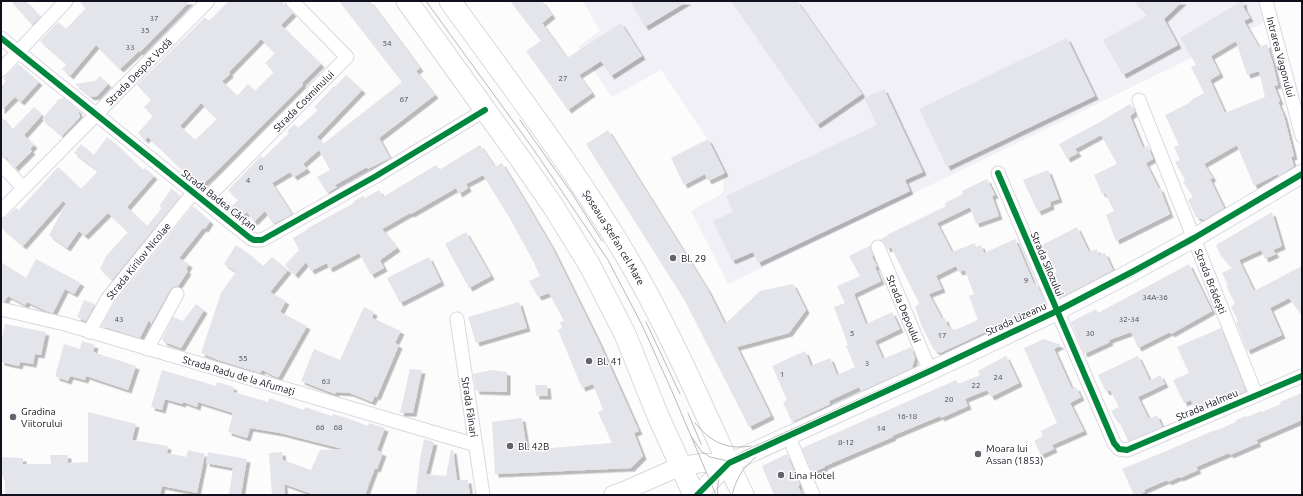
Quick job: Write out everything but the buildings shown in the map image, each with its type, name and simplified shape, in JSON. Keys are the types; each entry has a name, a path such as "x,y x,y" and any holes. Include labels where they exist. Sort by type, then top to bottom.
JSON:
{"main road":[{"path":"407,1 537,182 589,264 625,334 658,416 696,495"},
{"name":"Șoseaua Ștefan cel Mare","path":"450,1 551,140 618,243 660,319 743,495"}],"street":[{"path":"1,70 66,1"},
{"name":"Strada Despot Vodă","path":"1,210 208,1"},
{"name":"Strada Cosminului","path":"204,201 347,57 292,1"},
{"name":"Intrarea Vagonului","path":"1266,1 1302,136"},
{"name":"Strada Badea Cârțan","path":"1,38 254,240 262,240 376,176 485,110"},
{"name":"Strada Brădești","path":"1139,100 1256,395"},
{"path":"1,164 23,188"},
{"name":"Strada Lizeanu","path":"729,463 930,371 1056,311 1194,238 1301,172"},
{"name":"Strada Silozului","path":"998,173 1056,311 1114,443 1119,449"},
{"name":"Strada Kirilov Nicolae","path":"89,332 108,298 193,192"},
{"name":"Strada Depoului","path":"878,247 930,371"},
{"path":"146,349 177,294"},
{"name":"Strada Radu de la Afumați","path":"1,309 89,332 476,445"},
{"name":"Strada Făinari","path":"457,319 483,495"},
{"name":"Strada Halmeu","path":"1119,449 1127,450 1302,376"},
{"path":"788,435 813,495"},
{"path":"613,495 681,466 702,463 729,463"},
{"path":"696,495 729,463"}],"shaded area":[{"path":"583,1 1260,1 1267,21 728,284 691,211 723,193 724,172 707,138 661,70 612,97 578,47 600,31"}],"tram line":[{"path":"426,1 534,150 608,260 642,325 716,495"},
{"path":"520,120 573,195 602,241"},
{"path":"691,436 701,451 710,457 728,461 748,458 936,371 1131,277 1195,241 1296,180"},
{"path":"1104,284 1254,200"},
{"path":"646,322 680,394"},
{"path":"718,495 718,482 725,464 742,452 945,360"},
{"path":"688,413 701,444"},
{"path":"695,423 713,440 720,443 734,447 751,446"},
{"path":"732,495 741,474 747,465 756,457"}],"cycle path":[{"path":"1,38 254,240 262,240 376,176 485,110"},
{"path":"998,173 1114,443 1119,449 1127,450 1302,376"},
{"path":"697,495 729,463 1057,311 1194,238 1302,174"}],"place":[{"name":"Bl. 29","path":"673,258"},
{"name":"Bl. 41","path":"589,361"},
{"name":"Gradina Viitorului","path":"13,417"},
{"name":"Bl. 42B","path":"510,446"},
{"name":"Moara lui Assan (1853)","path":"978,454"},
{"name":"Lina Hotel","path":"781,475"}]}
